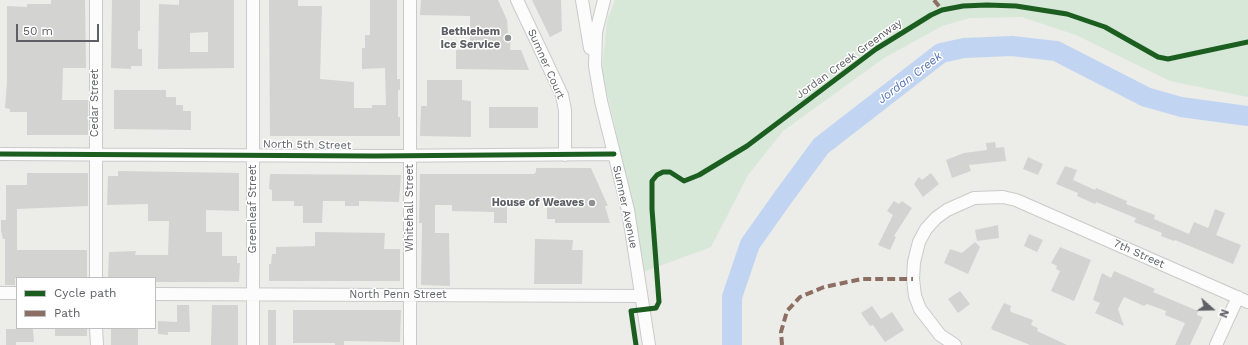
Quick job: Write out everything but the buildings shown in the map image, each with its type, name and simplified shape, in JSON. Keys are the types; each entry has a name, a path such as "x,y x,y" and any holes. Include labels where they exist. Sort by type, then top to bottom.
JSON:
{"street":[{"name":"Cedar Street","path":"96,0 96,277"},
{"name":"Greenleaf Street","path":"253,0 253,345"},
{"name":"Whitehall Street","path":"410,0 410,345"},
{"name":"Sumner Court","path":"517,0 562,94 565,110 565,155"},
{"path":"582,0 595,66"},
{"name":"Sumner Avenue","path":"604,0 596,32 595,66 628,210 648,345"},
{"name":"North 5th Street","path":"0,154 253,154 410,156 614,154"},
{"name":"7th Street","path":"955,345 940,335 928,321 915,296 912,279 914,262 919,242 926,229 936,218 960,203 982,197 1003,197 1030,206 1243,299"},
{"path":"0,293 16,294"},
{"name":"North Penn Street","path":"156,294 641,296"},
{"path":"1216,345 1243,299"},
{"path":"96,329 96,345"}],"green space":[{"path":"615,0 1248,0 1248,97 1170,81 1076,35 1022,17 970,18 942,26 884,58 783,131 748,175 711,247 643,272 614,122 602,72 607,21"}],"waterway":[{"name":"Jordan Creek","path":"732,345 732,297 750,244 784,196 821,146 941,53 964,48 1012,46 1056,51 1146,97 1181,107 1248,116"}],"marked path":[{"path":"934,0 942,10"},
{"path":"782,345 781,332 787,311 800,297 824,287 862,279 913,279"}],"cycle path":[{"name":"Jordan Creek Greenway","path":"636,345 631,311 656,308 659,302 652,209 652,181 657,175 663,172 670,172 684,181 699,175 747,146 876,49 931,15 942,10 963,6 987,5 1016,6 1067,14 1105,27 1158,57 1168,59 1248,42"},
{"path":"0,154 375,156 614,154"}],"place":[{"name":"Bethlehem Ice Service","path":"508,38"},
{"name":"House of Weaves","path":"592,203"}]}
